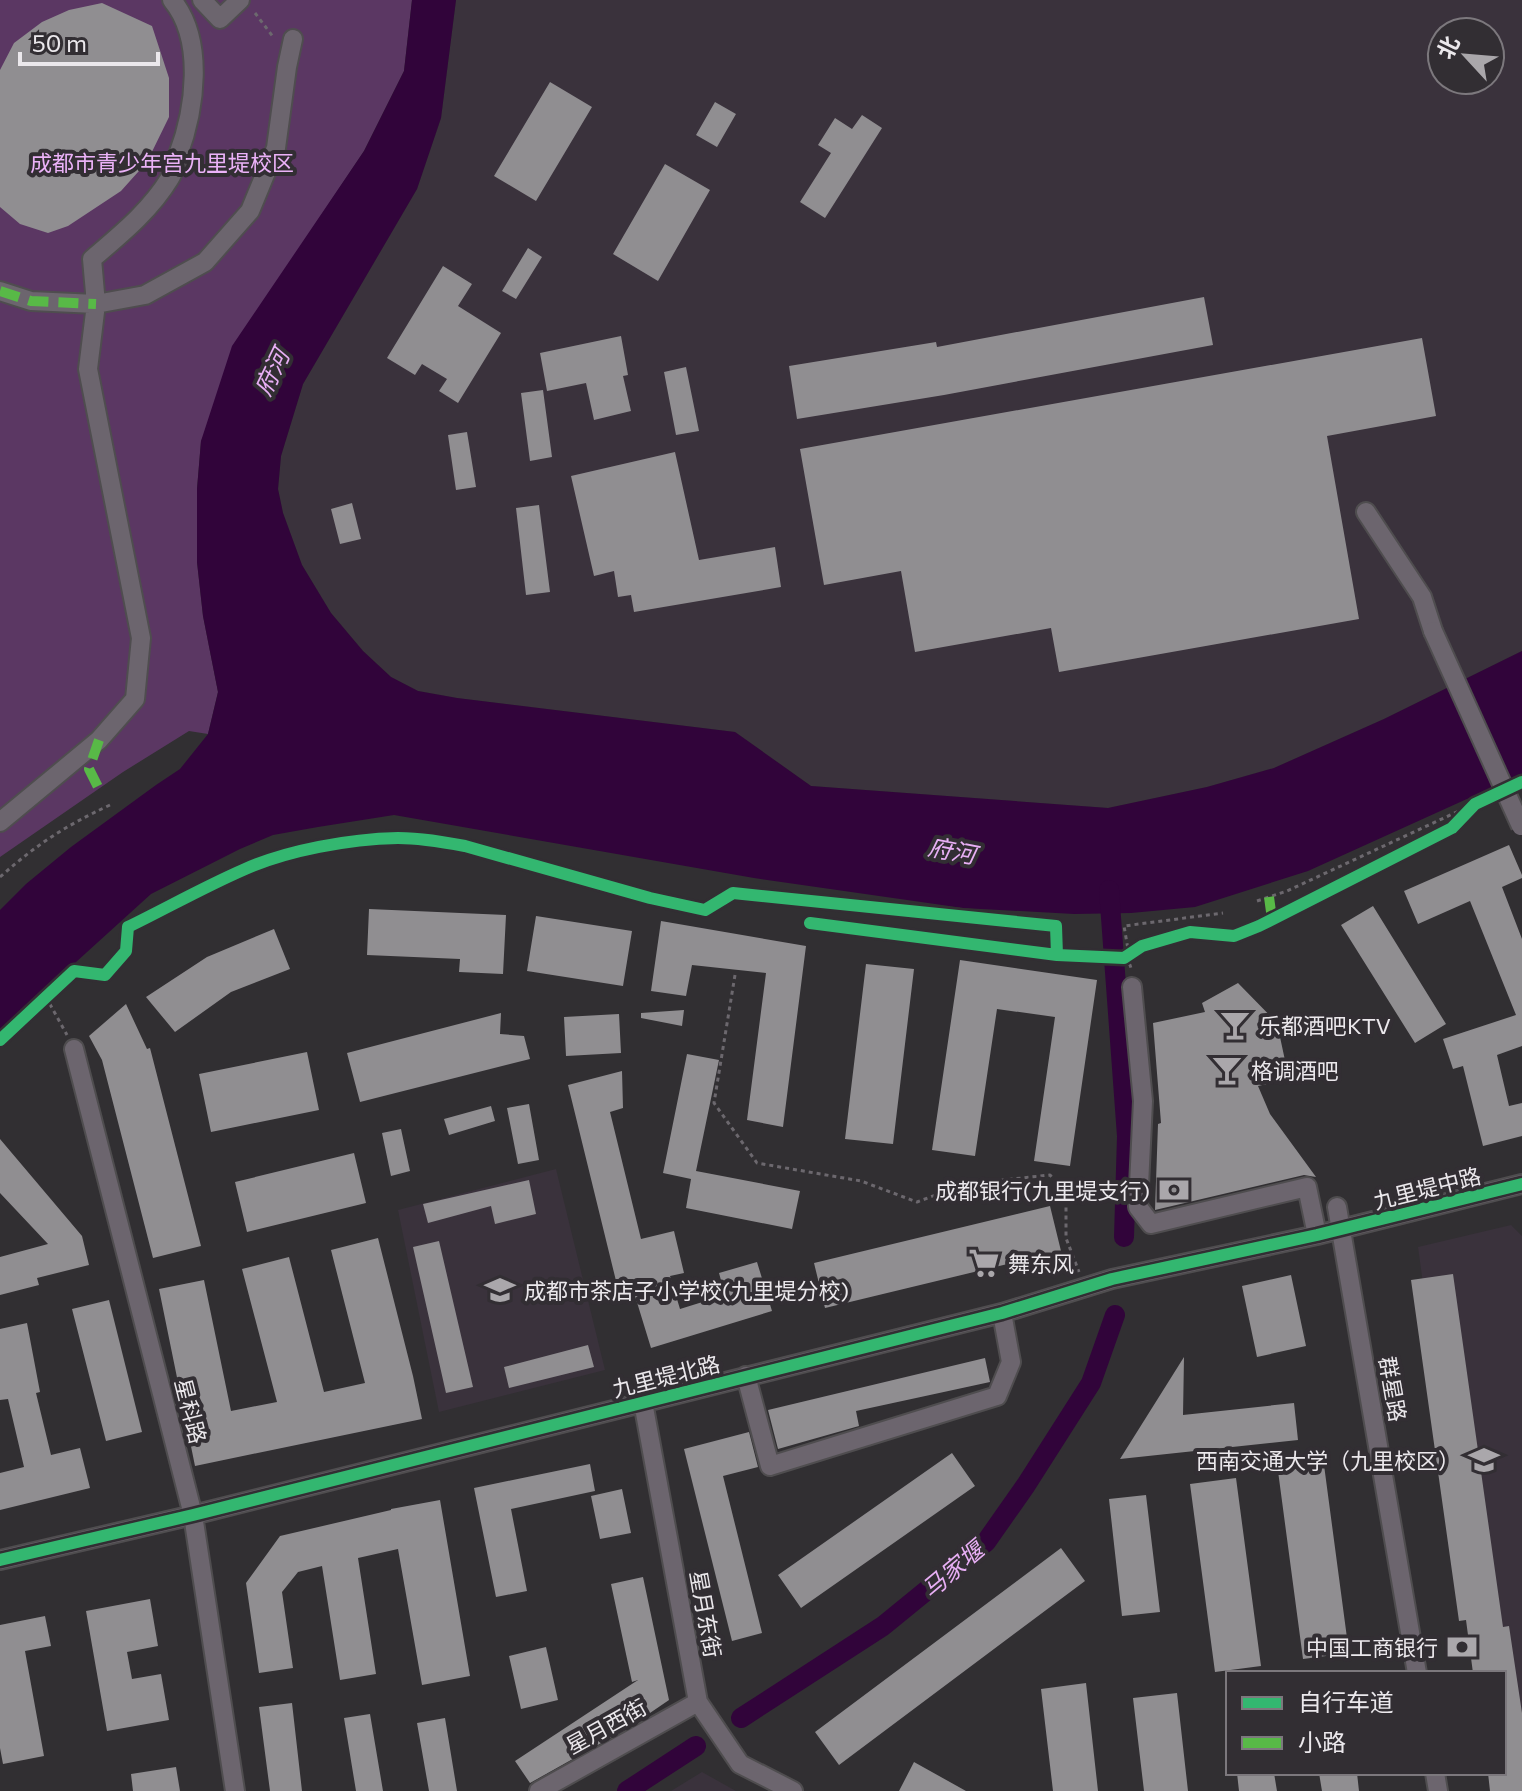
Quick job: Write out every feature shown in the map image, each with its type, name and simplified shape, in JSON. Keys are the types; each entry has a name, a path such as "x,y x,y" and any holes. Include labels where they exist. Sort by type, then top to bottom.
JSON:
{"street":[{"path":"0,822 99,740 135,699 141,638 88,369 96,304 92,259 135,222 170,177 186,135 194,87 193,50 179,9 172,0"},
{"path":"202,0 220,19 240,0"},
{"path":"0,291 31,301 96,304 145,295 205,262 250,211 276,148 287,67 283,38"},
{"path":"1366,512 1422,597 1522,827"},
{"path":"1132,987 1143,1101 1138,1207 1151,1224 1307,1187 1317,1235"},
{"name":"星科路","path":"74,1049 193,1515 235,1791"},
{"name":"九里堤中路","path":"1341,1229 1522,1184"},
{"name":"群星路","path":"1337,1207 1417,1671"},
{"name":"九里堤北路","path":"0,1560 193,1515 1002,1313 1141,1272 1341,1229"},
{"path":"746,1376 770,1466 997,1396 1011,1362 1002,1313"},
{"name":"星月东街","path":"643,1402 698,1702 740,1764 793,1791"},
{"name":"星月西街","path":"539,1791 698,1702"}],"path":[{"path":"255,13 283,38"},
{"path":"1427,840 1452,828 1475,804"},
{"path":"1257,901 1287,891 1475,804"},
{"path":"0,877 30,850 73,822 110,805"},
{"path":"0,1040 74,971 105,975 126,951 128,927 181,899 245,869 287,854 400,838 465,846 650,898 705,910 733,893 1056,926 1057,955"},
{"path":"1122,957 1124,926 1223,913"},
{"path":"1122,957 1142,946"},
{"path":"1042,953 1072,955"},
{"path":"735,975 714,1103 757,1163 861,1181 917,1202 965,1184 1050,1175 1066,1194 1066,1238 1085,1287"},
{"path":"46,997 74,1049"}],"shaded area":[{"path":"456,0 1522,0 1522,651 1384,719 1274,768 1207,787 1108,808 811,786 735,732 418,691 391,677 363,651 331,613 302,565 283,513 278,489 281,456 303,384 417,189 441,118"},
{"name":"成都市茶店子小学校(九里堤分校)","path":"556,1169 605,1370 439,1412 398,1210"},
{"name":"西南交通大学（九里校区）","path":"1511,1225 1522,1236 1522,1791 1506,1775 1506,1671 1476,1671 1418,1247"},
{"path":"702,1772 736,1791 671,1791"}],"green space":[{"name":"成都市青少年宫九里堤校区","path":"0,0 412,0 404,71 364,151 298,250 201,441 197,489 197,562 203,616 218,692 208,734 189,731 123,772 0,857"}],"water":[{"name":"府河","path":"412,0 456,0 441,118 417,189 303,384 281,456 278,489 283,513 302,565 331,613 363,651 391,677 418,691 457,698 735,732 811,786 1108,808 1207,787 1274,768 1384,719 1522,651 1522,774 1308,871 1195,907 1131,913 1074,914 963,908 754,878 394,815 318,827 273,835 151,894 0,1031 0,910 71,847 180,769 208,734 218,692 203,616 197,562 197,489 201,441 232,346 364,151 404,71"}],"building":[{"path":"102,3 152,26 169,78 169,117 147,162 121,191 68,226 48,233 20,224 0,207 0,70 14,43 42,22 69,10"},
{"path":"550,82 592,107 536,201 494,176"},
{"path":"715,102 736,114 717,147 696,135"},
{"path":"862,115 882,128 825,218 800,202 831,153 818,145 835,118 852,129"},
{"path":"665,164 710,190 658,281 613,254"},
{"path":"528,248 542,257 516,299 502,291"},
{"path":"443,266 472,284 458,306 501,333 458,403 439,391 447,379 422,364 415,375 387,358"},
{"path":"1204,297 1213,345 797,419 789,366 936,342 937,347"},
{"path":"621,336 628,375 623,376 631,411 594,420 586,383 547,391 540,353"},
{"path":"1422,338 1436,416 1327,436 1359,619 1059,672 1051,628 915,652 901,571 824,585 800,449"},
{"path":"686,367 699,431 676,435 664,372"},
{"path":"543,390 552,457 530,461 521,393"},
{"path":"467,432 476,487 456,490 448,435"},
{"path":"675,452 699,560 775,547 781,587 634,612 631,595 618,597 614,571 594,576 571,476"},
{"path":"352,503 361,539 340,544 331,509"},
{"path":"539,505 550,592 526,595 516,508"},
{"path":"1509,845 1522,875 1522,878 1502,887 1522,939 1522,1046 1497,1055 1509,1106 1522,1103 1522,1136 1483,1146 1463,1066 1453,1069 1443,1039 1516,1015 1470,901 1418,924 1404,891"},
{"path":"1373,906 1446,1024 1415,1043 1341,925"},
{"path":"369,909 506,915 503,974 459,972 460,959 367,955"},
{"path":"536,916 632,931 623,986 527,971"},
{"path":"661,921 806,946 783,1127 747,1120 766,973 692,965 686,996 651,991"},
{"path":"274,929 290,969 231,992 175,1032 146,997 207,957"},
{"path":"960,960 1097,980 1070,1166 1034,1161 1055,1017 997,1009 975,1156 932,1150"},
{"path":"866,964 914,969 893,1144 845,1139"},
{"path":"1238,983 1277,1023 1289,1079 1258,1086 1270,1114 1316,1177 1304,1175 1155,1210 1158,1124 1161,1123 1153,1023 1205,1012 1202,1003"},
{"path":"126,1004 147,1049 150,1048 201,1246 153,1258 102,1060 89,1036"},
{"path":"684,1010 682,1026 641,1018 641,1013"},
{"path":"501,1013 500,1034 524,1036 530,1059 360,1102 347,1053"},
{"path":"619,1014 621,1053 566,1056 564,1017"},
{"path":"307,1052 319,1110 211,1132 199,1074"},
{"path":"687,1054 719,1060 696,1171 800,1191 792,1229 686,1208 691,1179 663,1173"},
{"path":"622,1071 623,1108 610,1112 641,1239 674,1231 684,1273 670,1276 680,1309 725,1295 719,1273 757,1262 772,1311 651,1348 632,1286 618,1289 568,1085"},
{"path":"529,1104 539,1160 518,1164 507,1108"},
{"path":"491,1106 495,1121 449,1135 444,1119"},
{"path":"401,1129 410,1171 391,1176 382,1133"},
{"path":"0,1139 82,1236 89,1265 37,1278 39,1285 0,1295 0,1257 48,1244 0,1193"},
{"path":"354,1153 366,1203 247,1232 235,1182"},
{"path":"529,1180 536,1214 495,1224 491,1206 428,1223 423,1204"},
{"path":"1050,1206 1061,1251 825,1308 814,1263"},
{"path":"378,1238 422,1419 195,1466 159,1289 204,1280 231,1411 277,1402 242,1269 289,1257 324,1392 365,1383 331,1250"},
{"path":"439,1241 473,1387 446,1393 413,1247"},
{"path":"1453,1274 1503,1627 1509,1626 1522,1713 1522,1791 1490,1791 1488,1775 1506,1775 1506,1671 1473,1671 1466,1620 1459,1621 1411,1280"},
{"path":"1291,1275 1306,1346 1257,1357 1242,1286"},
{"path":"109,1300 142,1432 106,1441 72,1309"},
{"path":"27,1323 40,1392 36,1393 51,1455 80,1448 90,1488 0,1510 0,1473 24,1467 8,1399 0,1400 0,1329"},
{"path":"588,1345 594,1367 509,1388 504,1367"},
{"path":"1184,1357 1183,1415 1294,1403 1298,1440 1120,1459"},
{"path":"985,1358 990,1382 856,1411 859,1426 778,1449 768,1410"},
{"path":"749,1432 758,1467 723,1476 762,1633 732,1641 684,1449"},
{"path":"952,1453 975,1486 801,1608 778,1575"},
{"path":"590,1464 595,1491 511,1509 527,1591 496,1597 474,1488"},
{"path":"1324,1465 1349,1653 1303,1659 1278,1471"},
{"path":"1236,1478 1261,1666 1215,1672 1190,1484"},
{"path":"622,1489 631,1533 600,1539 591,1496"},
{"path":"1146,1495 1160,1612 1122,1616 1109,1499"},
{"path":"440,1500 470,1676 422,1685 398,1549 358,1558 376,1674 340,1680 322,1566 298,1572 282,1592 293,1668 259,1673 246,1583 280,1536"},
{"path":"1061,1548 1085,1581 839,1765 815,1732"},
{"path":"643,1577 669,1700 628,1728 530,1783 515,1761 638,1680 632,1682 611,1584"},
{"path":"150,1599 158,1646 127,1652 132,1679 161,1674 169,1720 107,1731 86,1611"},
{"path":"45,1616 51,1646 25,1651 44,1756 3,1764 0,1748 0,1625"},
{"path":"546,1647 558,1700 521,1709 509,1656"},
{"path":"1086,1683 1098,1791 1053,1791 1041,1689"},
{"path":"1177,1693 1188,1791 1144,1791 1133,1698"},
{"path":"292,1703 302,1791 270,1791 259,1707"},
{"path":"370,1714 383,1791 356,1791 344,1718"},
{"path":"445,1718 457,1791 429,1791 417,1723"},
{"path":"914,1762 966,1791 899,1791"},
{"path":"176,1767 180,1791 133,1791 131,1774"},
{"path":"1237,1775 1274,1775 1277,1791 1239,1791"},
{"path":"1319,1775 1357,1775 1359,1791 1322,1791"}],"waterway":[{"name":"马家堰","path":"1109,890 1127,1136 1124,1237"},
{"name":"马家堰","path":"741,1718 883,1626 986,1542 1091,1383 1115,1315"},
{"name":"马家堰","path":"627,1791 696,1746"}],"marked path":[{"path":"0,291 31,301 96,304"},
{"path":"99,740 89,769 100,791"},
{"path":"1269,897 1272,919"}],"cycle path":[{"path":"810,923 1057,955 1124,958 1142,946 1190,932 1234,936 1259,926 1452,828 1475,804 1522,782"},
{"path":"0,1040 74,971 105,975 126,951 128,927 260,863 319,847 379,839 415,839 465,846 650,898 705,910 733,893 1056,926 1057,955"},
{"path":"0,1560 193,1515 1002,1313 1112,1279 1317,1235 1522,1184"}],"place":[{"name":"乐都酒吧KTV","path":"1235,1025"},
{"name":"格调酒吧","path":"1227,1070"},
{"name":"成都银行(九里堤支行)","path":"1174,1190"},
{"name":"舞东风","path":"984,1263"},
{"name":"成都市茶店子小学校(九里堤分校)","path":"500,1290"},
{"name":"西南交通大学（九里校区）","path":"1484,1460"},
{"name":"中国工商银行","path":"1462,1647"}]}
